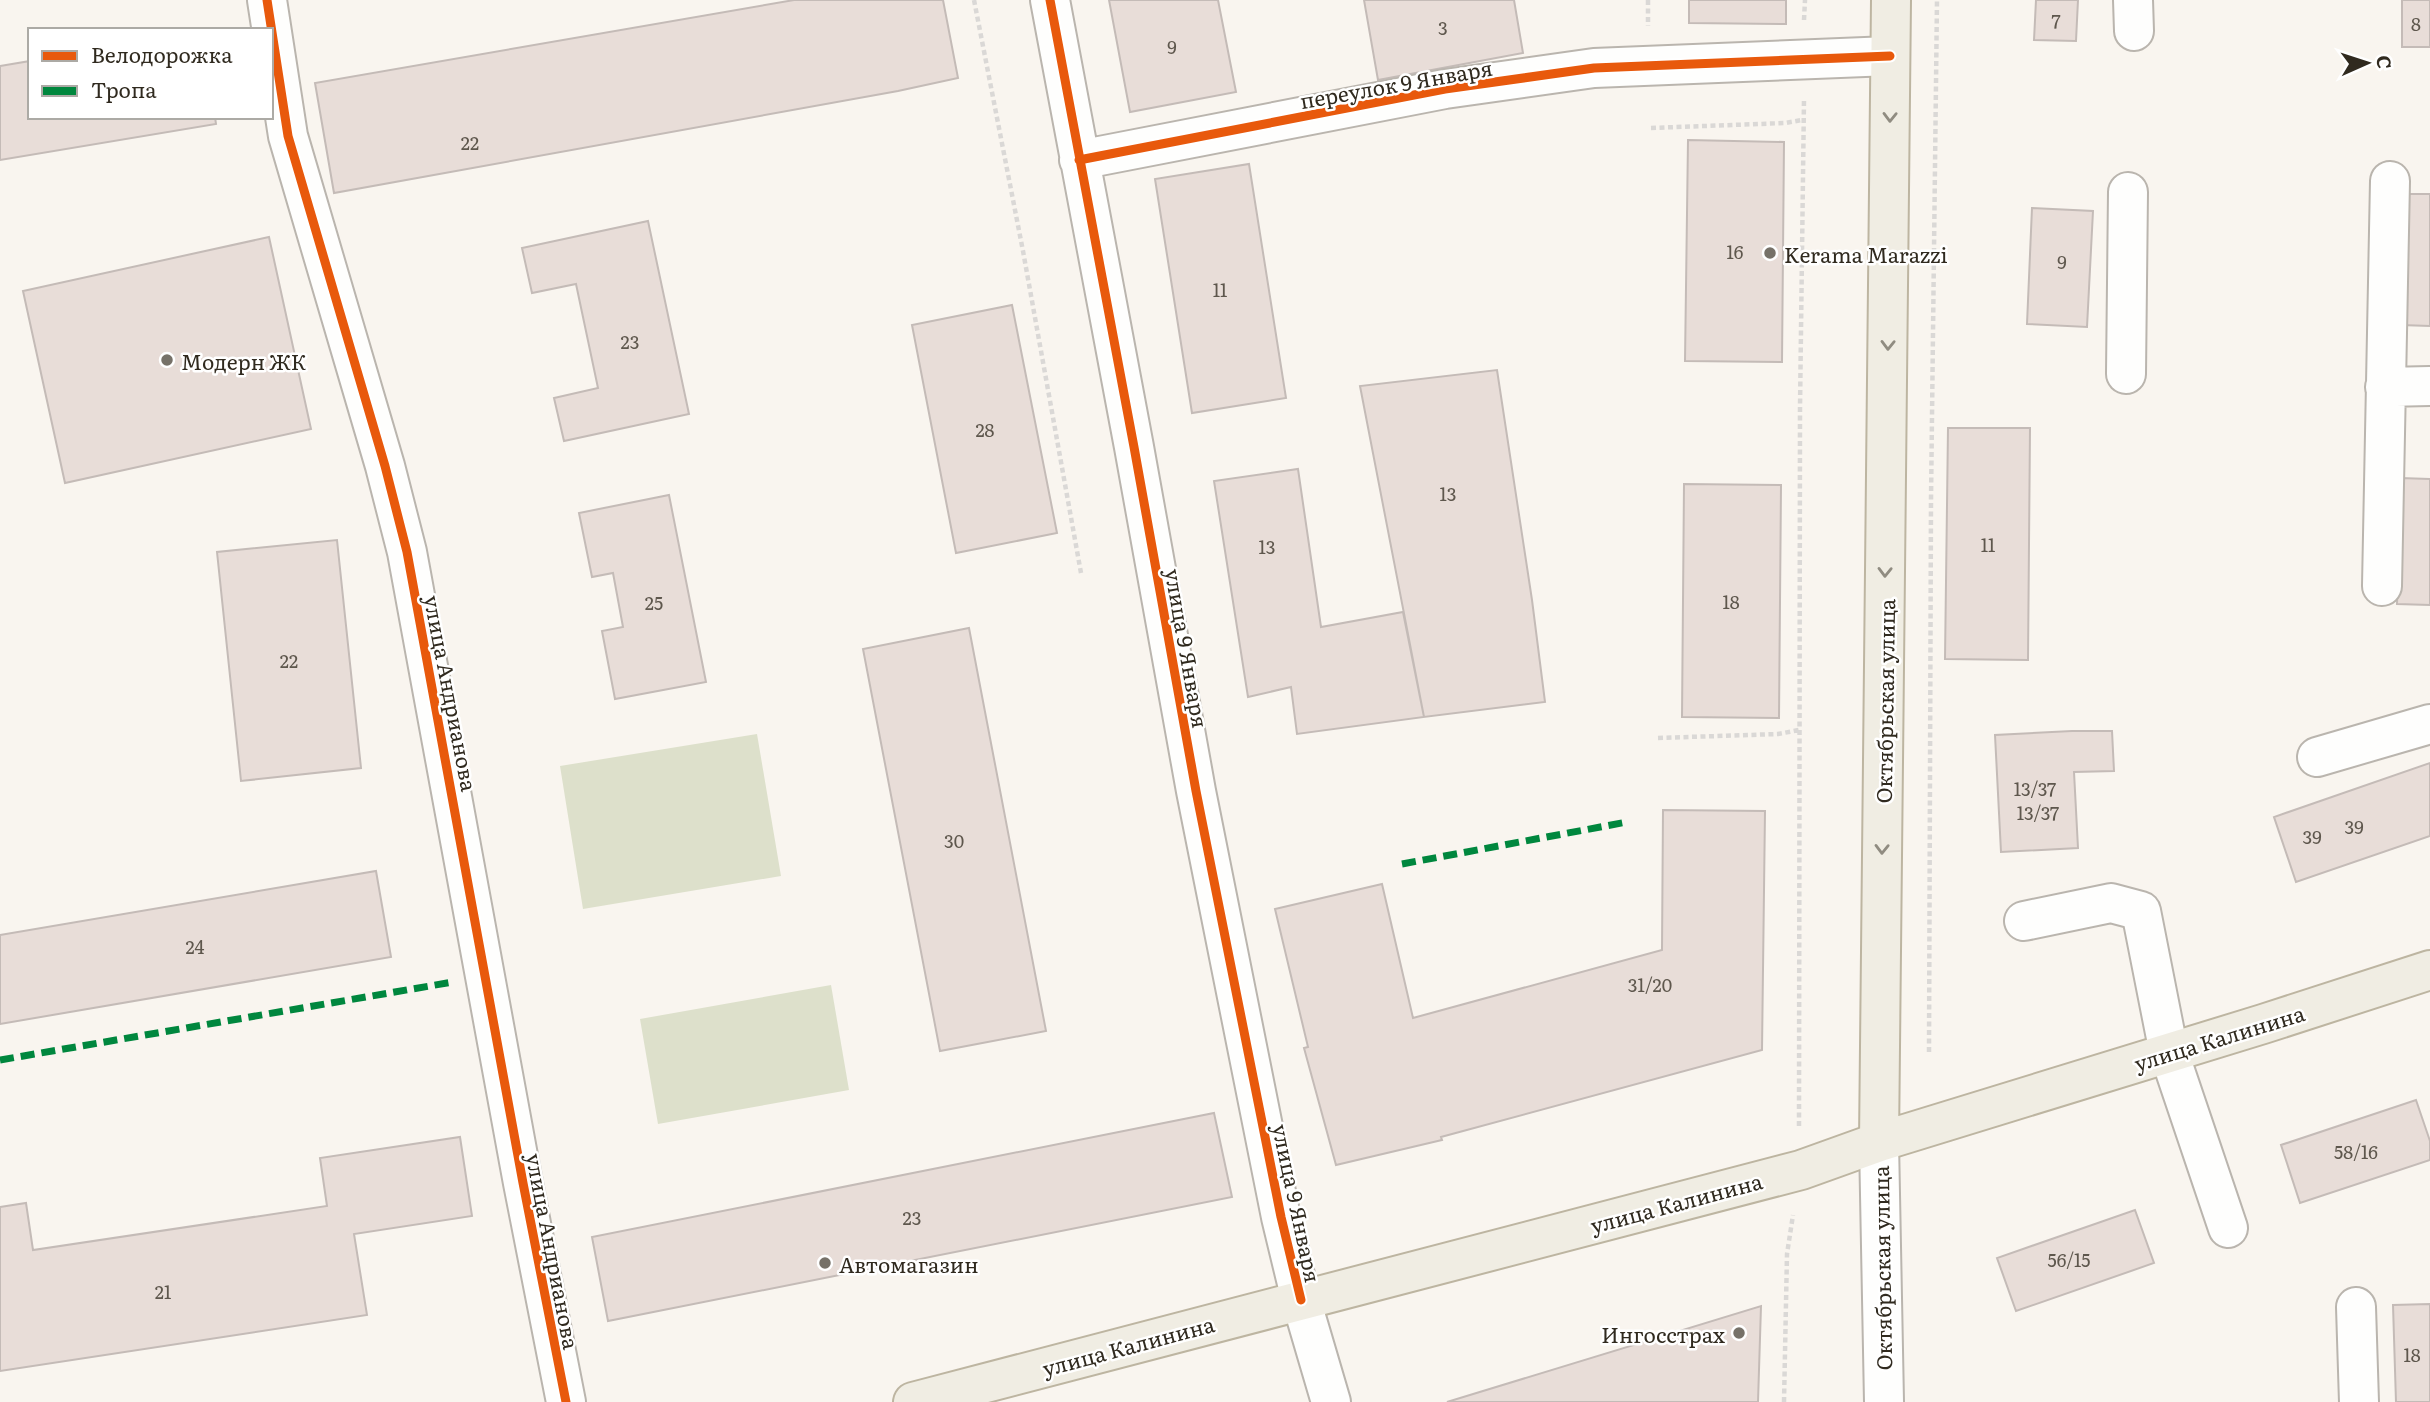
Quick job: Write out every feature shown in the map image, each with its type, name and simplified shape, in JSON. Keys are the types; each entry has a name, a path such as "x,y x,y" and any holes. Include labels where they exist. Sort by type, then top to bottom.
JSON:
{"main road":[{"name":"Октябрьская улица","path":"1879,1142 1891,0"},
{"name":"улица Калинина","path":"914,1402 1801,1170 1879,1142 2430,970"}],"street":[{"name":"улица Андрианова","path":"267,0 271,28"},
{"name":"улица 9 Января","path":"1049,0 1196,791 1281,1217 1301,1300 1331,1402"},
{"name":"улица Андрианова","path":"273,39 288,136 385,466 407,552 565,1402"},
{"name":"переулок 9 Января","path":"1080,160 1445,89 1594,68 1890,56"},
{"path":"2382,586 2390,181"},
{"path":"2126,374 2128,192"},
{"path":"2385,387 2430,386"},
{"path":"2317,757 2430,724"},
{"path":"2024,921 2111,903 2141,911 2169,1053 2228,1228"},
{"name":"Октябрьская улица","path":"1879,1142 1884,1402"},
{"path":"2356,1307 2359,1402"}],"path":[{"path":"974,0 1081,573"},
{"path":"1929,1052 1931,500 1937,0"},
{"path":"1651,128 1802,120 1798,1088"},
{"path":"1658,738 1778,734 1799,730"},
{"path":"1784,1402 1787,1254"}],"green space":[{"path":"757,734 781,876 583,909 560,766"},
{"path":"831,985 849,1090 658,1124 640,1019"}],"building":[{"path":"794,0 943,0 958,78 334,193 315,83"},
{"path":"1109,0 1218,0 1236,92 1130,112"},
{"path":"1364,0 1514,0 1523,53 1378,80"},
{"path":"1689,0 1786,0 1786,24 1689,23"},
{"path":"2036,0 2078,0 2076,41 2034,40"},
{"path":"2402,0 2430,0 2430,47 2402,47"},
{"path":"28,61 28,119 215,119 216,124 0,160 0,66"},
{"path":"1688,140 1784,142 1782,362 1685,361"},
{"path":"1249,164 1286,398 1192,413 1155,179"},
{"path":"2404,194 2430,194 2430,326 2401,325"},
{"path":"2032,208 2093,211 2087,327 2027,324"},
{"path":"648,221 689,414 564,441 554,398 598,388 576,284 532,293 522,248"},
{"name":"Модерн ЖК","path":"269,237 311,429 65,483 23,291"},
{"path":"1012,305 1057,533 956,553 912,325"},
{"path":"1497,370 1545,702 1424,717 1360,386"},
{"path":"1948,428 2030,428 2028,660 1945,659"},
{"path":"1298,469 1321,627 1403,612 1424,717 1297,734 1291,687 1248,697 1214,481"},
{"path":"2400,478 2430,479 2430,605 2397,604"},
{"path":"1684,484 1781,485 1779,718 1682,717"},
{"path":"669,495 706,682 615,699 602,631 623,627 613,573 592,577 579,513"},
{"path":"337,540 361,768 241,781 217,552"},
{"path":"969,628 1046,1031 940,1051 863,649"},
{"path":"2112,731 2114,771 2074,772 2078,848 2001,852 1995,735"},
{"path":"2430,763 2430,836 2296,882 2274,817"},
{"path":"1663,810 1765,811 1762,1050 1441,1137 1442,1140 1336,1165 1304,1048 1308,1047 1275,909 1382,884 1413,1018 1662,950"},
{"path":"376,871 391,957 0,1024 0,935"},
{"path":"2416,1100 2430,1141 2430,1160 2300,1203 2281,1145"},
{"path":"1214,1113 1232,1197 608,1321 592,1237"},
{"path":"460,1137 472,1216 354,1234 367,1315 0,1371 0,1207 26,1203 33,1250 327,1206 320,1158"},
{"path":"2135,1210 2154,1263 2016,1311 1997,1258"},
{"path":"2430,1304 2430,1402 2396,1402 2393,1305"},
{"path":"1761,1306 1758,1402 1447,1402"}],"marked path":[{"path":"1402,864 1627,822"},
{"path":"0,1060 453,982"}],"cycle path":[{"path":"267,0 271,28"},
{"path":"1050,0 1196,791 1281,1217 1301,1300"},
{"path":"273,39 288,136 385,466 407,552 566,1402"},
{"path":"1079,160 1445,89 1594,68 1890,56"}],"place":[{"name":"Kerama Marazzi","path":"1770,253"},
{"name":"Модерн ЖК","path":"167,360"},
{"name":"Автомагазин","path":"825,1263"},
{"name":"Ингосстрах","path":"1739,1333"}]}
